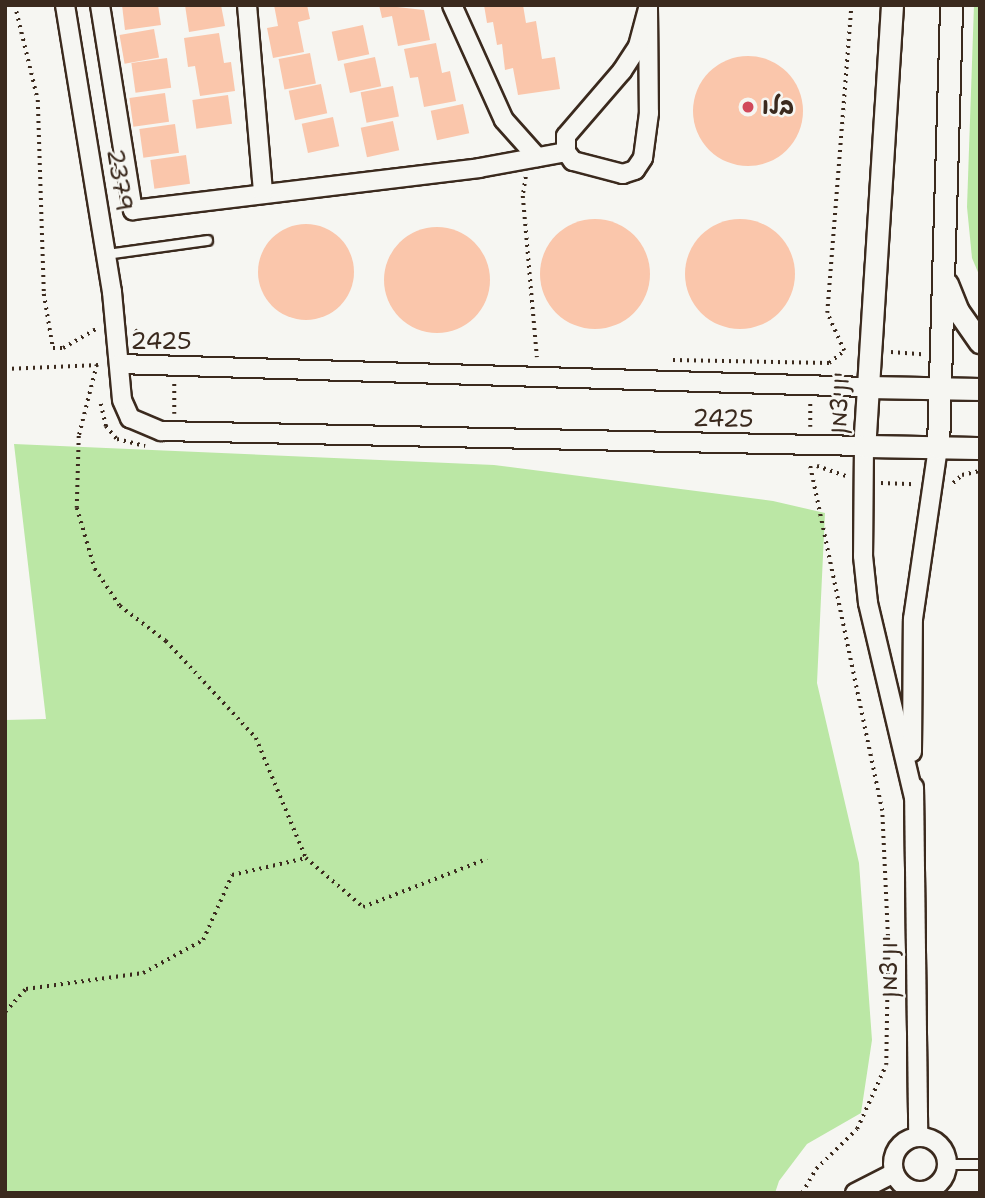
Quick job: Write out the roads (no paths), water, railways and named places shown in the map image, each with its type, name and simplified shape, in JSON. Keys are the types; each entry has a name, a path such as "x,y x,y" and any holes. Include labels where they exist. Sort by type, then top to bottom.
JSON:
{"street":[{"name":"2379","path":"65,5 106,254 119,364"},
{"path":"100,5 133,210 566,152"},
{"path":"247,5 263,193"},
{"path":"452,5 504,120 533,158"},
{"name":"יוניצמן","path":"892,5 869,351 862,545 868,603 914,798"},
{"name":"יוניצמן","path":"918,1137 910,678 913,619 938,447 942,389 951,5"},
{"path":"648,7 649,113 643,158 635,170 611,174 573,161 566,152 566,136 622,71 638,46 648,7"},
{"path":"943,274 958,310 980,342"},
{"name":"2425","path":"864,446 809,454 173,431 149,428 130,418 122,400 119,364 174,360 538,369 867,387"},
{"path":"867,387 980,389"},
{"path":"864,446 980,448"},
{"path":"918,1137 939,1144 948,1164 939,1185 925,1191 909,1191 894,1173 898,1149 918,1137"},
{"path":"855,1193 894,1173"}],"lane":[{"path":"106,254 207,240"},
{"path":"948,1164 980,1164"}],"place":[{"name":"בלו","path":"748,107"}]}
